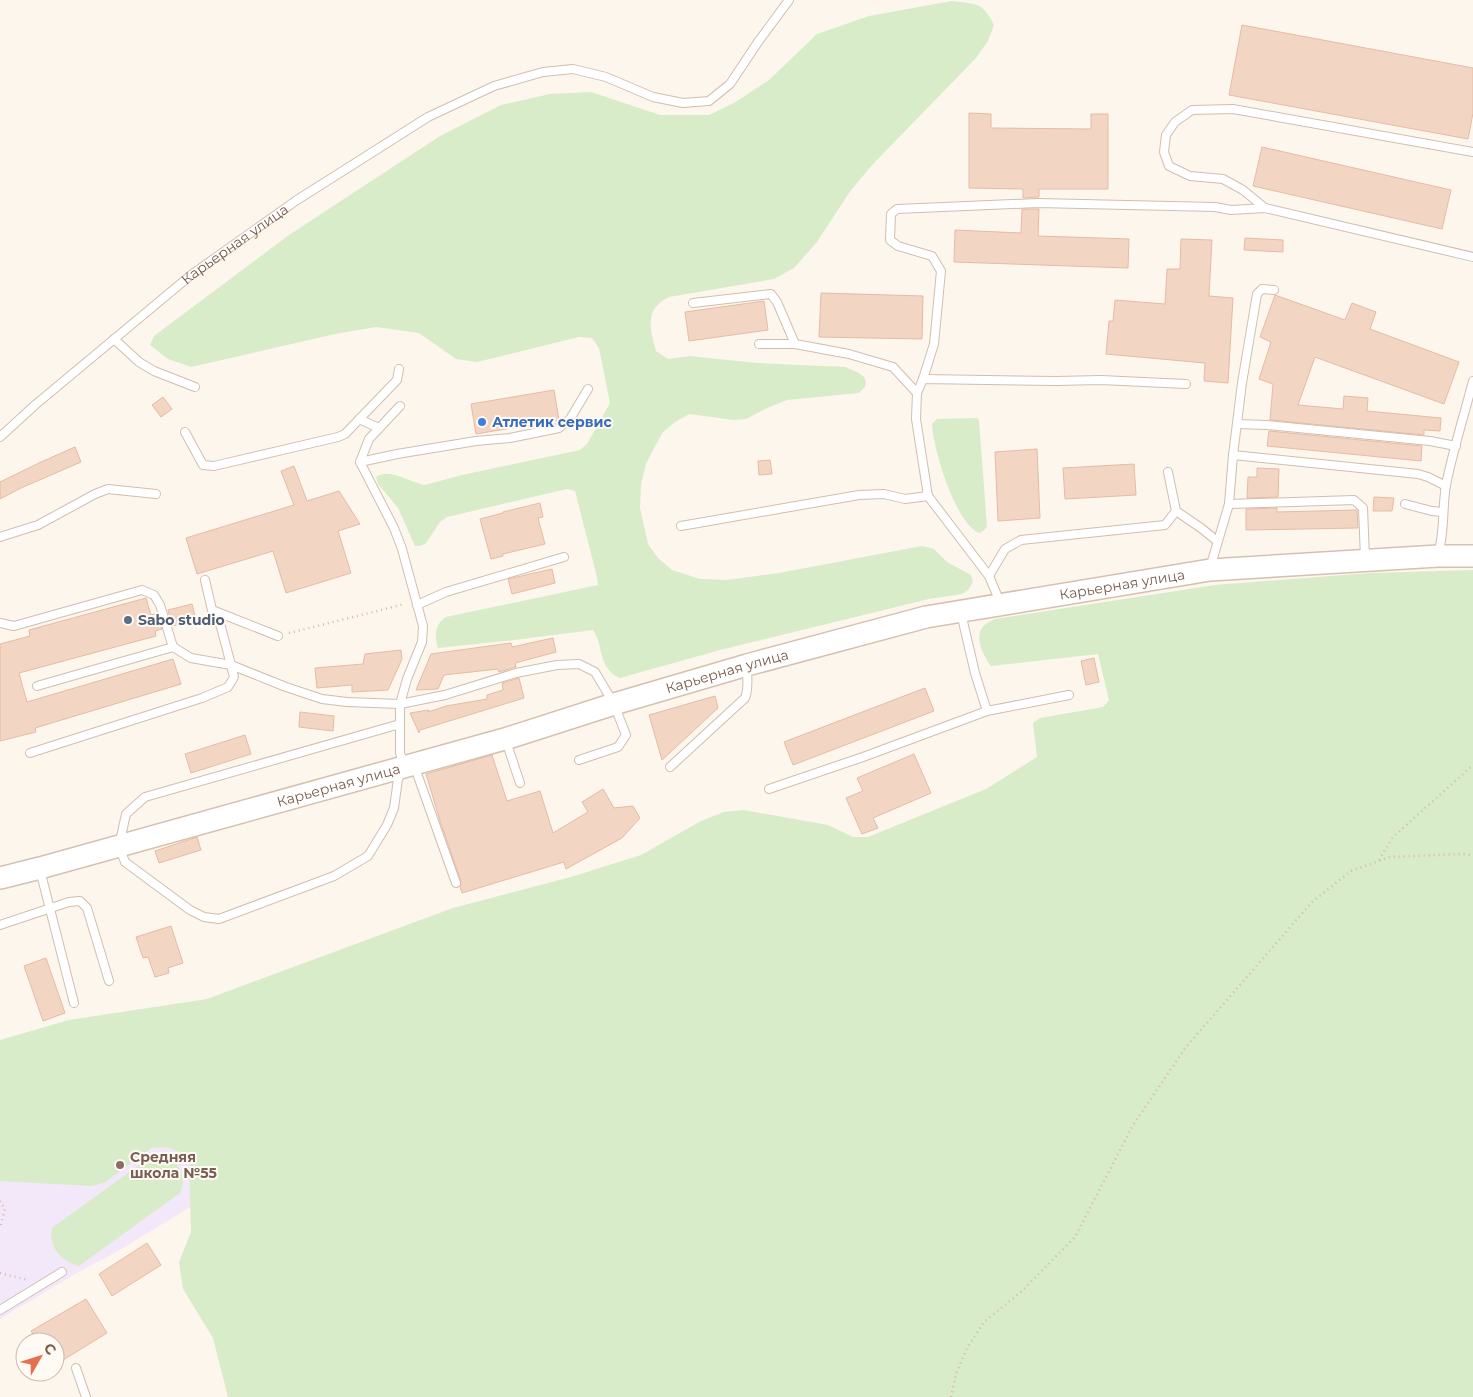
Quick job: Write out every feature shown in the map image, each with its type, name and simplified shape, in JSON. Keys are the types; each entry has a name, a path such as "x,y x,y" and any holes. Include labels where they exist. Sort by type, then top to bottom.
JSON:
{"street":[{"name":"Карьерная улица","path":"0,878 508,738 614,704 747,665 926,618 1210,570 1438,556 1473,556"}],"lane":[{"name":"Карьерная улица","path":"0,437 35,405 191,275 297,200 428,117 494,86 543,72 573,69 606,77 653,97 683,103 709,100 730,84 789,0"},
{"path":"1265,208 1243,190 1223,179 1190,176 1169,166 1164,152 1166,135 1175,122 1192,110 1234,109 1473,152"},
{"path":"998,605 989,576 928,496 916,419 917,393 934,344 941,271 932,256 898,246 890,240 891,214 897,209 1038,203 1231,210 1265,208 1473,257"},
{"path":"1210,570 1229,504 1237,424 1257,294 1262,289 1274,290"},
{"path":"694,303 771,294 777,302 795,344"},
{"path":"114,339 139,362 154,371 195,387"},
{"path":"760,344 795,344 849,354 893,367 917,393"},
{"path":"186,432 203,464 214,466 338,437 345,434 397,380 399,370"},
{"path":"923,379 1101,380 1186,384"},
{"path":"1438,556 1441,544 1442,512 1446,486 1473,381"},
{"path":"360,462 397,454 476,441 510,438 559,428 570,420 588,388"},
{"path":"400,406 369,439 360,462 394,528 402,549 423,626 422,642 407,679 400,704 400,753 409,764 456,884"},
{"path":"359,419 379,428"},
{"path":"1237,424 1267,425 1421,440 1456,446"},
{"path":"1233,455 1418,474 1446,486"},
{"path":"1168,472 1176,511 1217,541"},
{"path":"0,537 38,525 108,489 156,494"},
{"path":"681,526 859,495 884,494 905,499 928,496"},
{"path":"1229,504 1354,500 1363,508 1365,560"},
{"path":"1405,504 1442,512"},
{"path":"989,576 1005,549 1021,540 1165,525 1176,511"},
{"path":"417,603 446,592 564,557"},
{"path":"30,753 202,698 228,687 234,677 221,627 212,610 205,580"},
{"path":"0,623 14,626 142,590 154,595 160,605 173,647 191,658 231,665 322,699 347,702 400,704 445,695 516,672 557,665 579,664 595,672 614,704 626,735 618,747 579,760"},
{"path":"212,610 278,636"},
{"path":"960,611 975,673 987,711"},
{"path":"37,686 173,647"},
{"path":"670,767 746,698 748,692 746,682 747,665"},
{"path":"769,789 863,757 987,711 1069,695"},
{"path":"400,724 144,797 126,814 120,846 126,862 190,910 204,917 219,919 334,876 368,856 387,824 394,808 398,779 409,764"},
{"path":"508,738 508,747 520,783"},
{"path":"40,868 74,1003"},
{"path":"0,925 69,902 80,901 87,908 109,981"},
{"path":"0,1310 62,1272"},
{"path":"76,1368 86,1397"}],"path":[{"path":"278,636 417,603"},
{"path":"1378,861 1393,837 1473,766"},
{"path":"951,1397 956,1374 967,1348 984,1322 1022,1291 1075,1237 1133,1125 1186,1047 1312,902 1351,871 1390,857 1473,855"},
{"path":"0,1201 5,1209 0,1228"},
{"path":"0,1273 42,1284"}],"shaded area":[{"name":"Средняя школа №55","path":"294,996 233,1181 118,1251 75,1274 0,1319 0,1150"}],"green space":[{"path":"952,1 973,4 986,12 994,25 988,41 976,58 874,163 851,190 817,242 794,268 774,279 669,297 656,307 652,314 651,327 656,351 668,359 689,356 757,363 845,367 864,377 865,387 859,393 787,400 746,419 734,420 689,414 663,432 654,448 646,464 641,484 640,508 648,544 658,558 672,570 700,579 727,580 779,573 922,546 934,549 947,562 971,575 973,582 968,590 962,594 929,599 720,650 620,678 606,667 593,630 438,648 436,631 442,620 446,617 598,585 575,491 567,489 447,517 440,522 426,543 415,546 398,508 378,484 376,477 382,474 394,475 425,485 462,475 580,450 587,444 610,403 599,348 592,338 579,337 477,362 456,359 419,333 376,327 340,333 191,367 168,359 150,345 154,336 289,235 440,136 501,105 550,94 591,92 660,115 709,115 734,103 769,80 817,34 869,16"},
{"path":"977,418 979,420 987,527 979,533 970,526 962,515 947,484 936,450 932,424 937,419"},
{"path":"1473,570 1473,1397 228,1397 213,1338 183,1289 179,1262 191,1232 189,1162 181,1152 165,1147 152,1148 104,1183 91,1186 0,1181 0,1040 69,1020 207,999 453,908 571,877 641,855 701,821 724,812 743,810 828,825 853,837 868,837 986,789 1037,757 1033,723 1040,718 1103,707 1109,700 1098,654 991,666 983,653 979,637 983,627 995,619 1215,585 1371,573"},
{"path":"154,1154 168,1157 178,1166 183,1178 180,1193 79,1266 61,1257 52,1241 52,1228"}],"building":[{"path":"1242,25 1473,68 1473,113 1468,139 1229,95"},
{"path":"969,113 991,114 991,128 1091,129 1091,114 1108,114 1108,189 1039,189 1039,197 1023,198 1023,189 969,188"},
{"path":"1262,147 1451,190 1442,229 1253,186"},
{"path":"1022,209 1039,209 1038,236 1129,239 1128,268 954,262 955,230 1021,233"},
{"path":"1245,238 1283,240 1283,252 1244,250"},
{"path":"1181,239 1212,240 1209,296 1233,298 1228,383 1204,381 1205,363 1106,354 1109,321 1113,321 1115,300 1165,304 1167,269 1180,269"},
{"path":"821,293 923,296 922,339 819,337"},
{"path":"1275,295 1345,320 1352,303 1376,312 1370,329 1459,362 1444,404 1315,357 1298,405 1343,409 1344,396 1368,398 1367,411 1441,418 1440,431 1424,430 1424,435 1270,420 1273,384 1259,379 1271,342 1260,337"},
{"path":"764,301 768,330 689,341 685,312"},
{"path":"554,390 559,420 476,434 471,404"},
{"path":"163,397 172,409 161,417 152,405"},
{"path":"1269,431 1422,446 1421,461 1267,446"},
{"path":"75,447 81,462 0,499 0,482"},
{"path":"1037,449 1040,518 998,521 995,452"},
{"path":"770,460 772,474 759,475 758,461"},
{"path":"1134,464 1136,495 1065,499 1063,468"},
{"path":"294,466 307,501 339,491 360,524 338,531 351,573 286,593 273,551 197,574 186,538 294,505 281,471"},
{"path":"1257,468 1279,469 1278,497 1247,498 1248,477 1257,477"},
{"path":"1374,497 1394,498 1392,511 1373,511"},
{"path":"540,503 543,517 538,518 545,544 503,554 503,556 491,559 480,519"},
{"path":"1277,508 1277,512 1357,510 1358,528 1246,530 1246,509"},
{"path":"552,569 555,583 512,594 508,579"},
{"path":"146,598 151,615 157,613 162,629 155,631 156,636 19,673 27,702 173,659 181,684 35,728 36,732 0,741 0,644 30,636 29,630"},
{"path":"192,604 196,620 172,626 168,610"},
{"path":"553,638 556,652 515,663 516,667 499,672 498,669 444,675 438,689 416,690 431,654 511,643 512,647"},
{"path":"401,650 402,659 388,690 352,692 352,685 317,688 315,668 363,664 365,654"},
{"path":"1094,658 1099,682 1086,685 1081,661"},
{"path":"519,678 524,698 420,730 419,733 410,713 429,710 428,712 446,706 487,699 487,695 503,690 502,683"},
{"path":"925,688 934,711 793,765 784,742"},
{"path":"715,696 718,708 662,760 649,715"},
{"path":"300,712 334,716 333,731 299,727"},
{"path":"245,735 251,754 191,773 185,754"},
{"path":"914,754 931,793 873,818 878,828 862,834 846,798 863,791 857,778"},
{"path":"492,755 507,801 540,791 553,833 588,812 582,802 603,789 614,808 633,806 640,818 622,838 566,869 564,862 462,893 461,881 426,774"},
{"path":"197,837 201,850 159,863 155,851"},
{"path":"171,926 183,963 168,968 169,973 155,977 148,957 143,958 136,937"},
{"path":"46,958 65,1013 43,1021 24,966"},
{"path":"147,1243 161,1265 112,1296 99,1274"},
{"path":"86,1299 107,1333 65,1359 65,1332 31,1331"}],"place":[{"name":"Атлетик сервис","path":"482,422"},
{"name":"Sabo studio","path":"128,620"},
{"name":"Средняя школа №55","path":"120,1165"}]}
